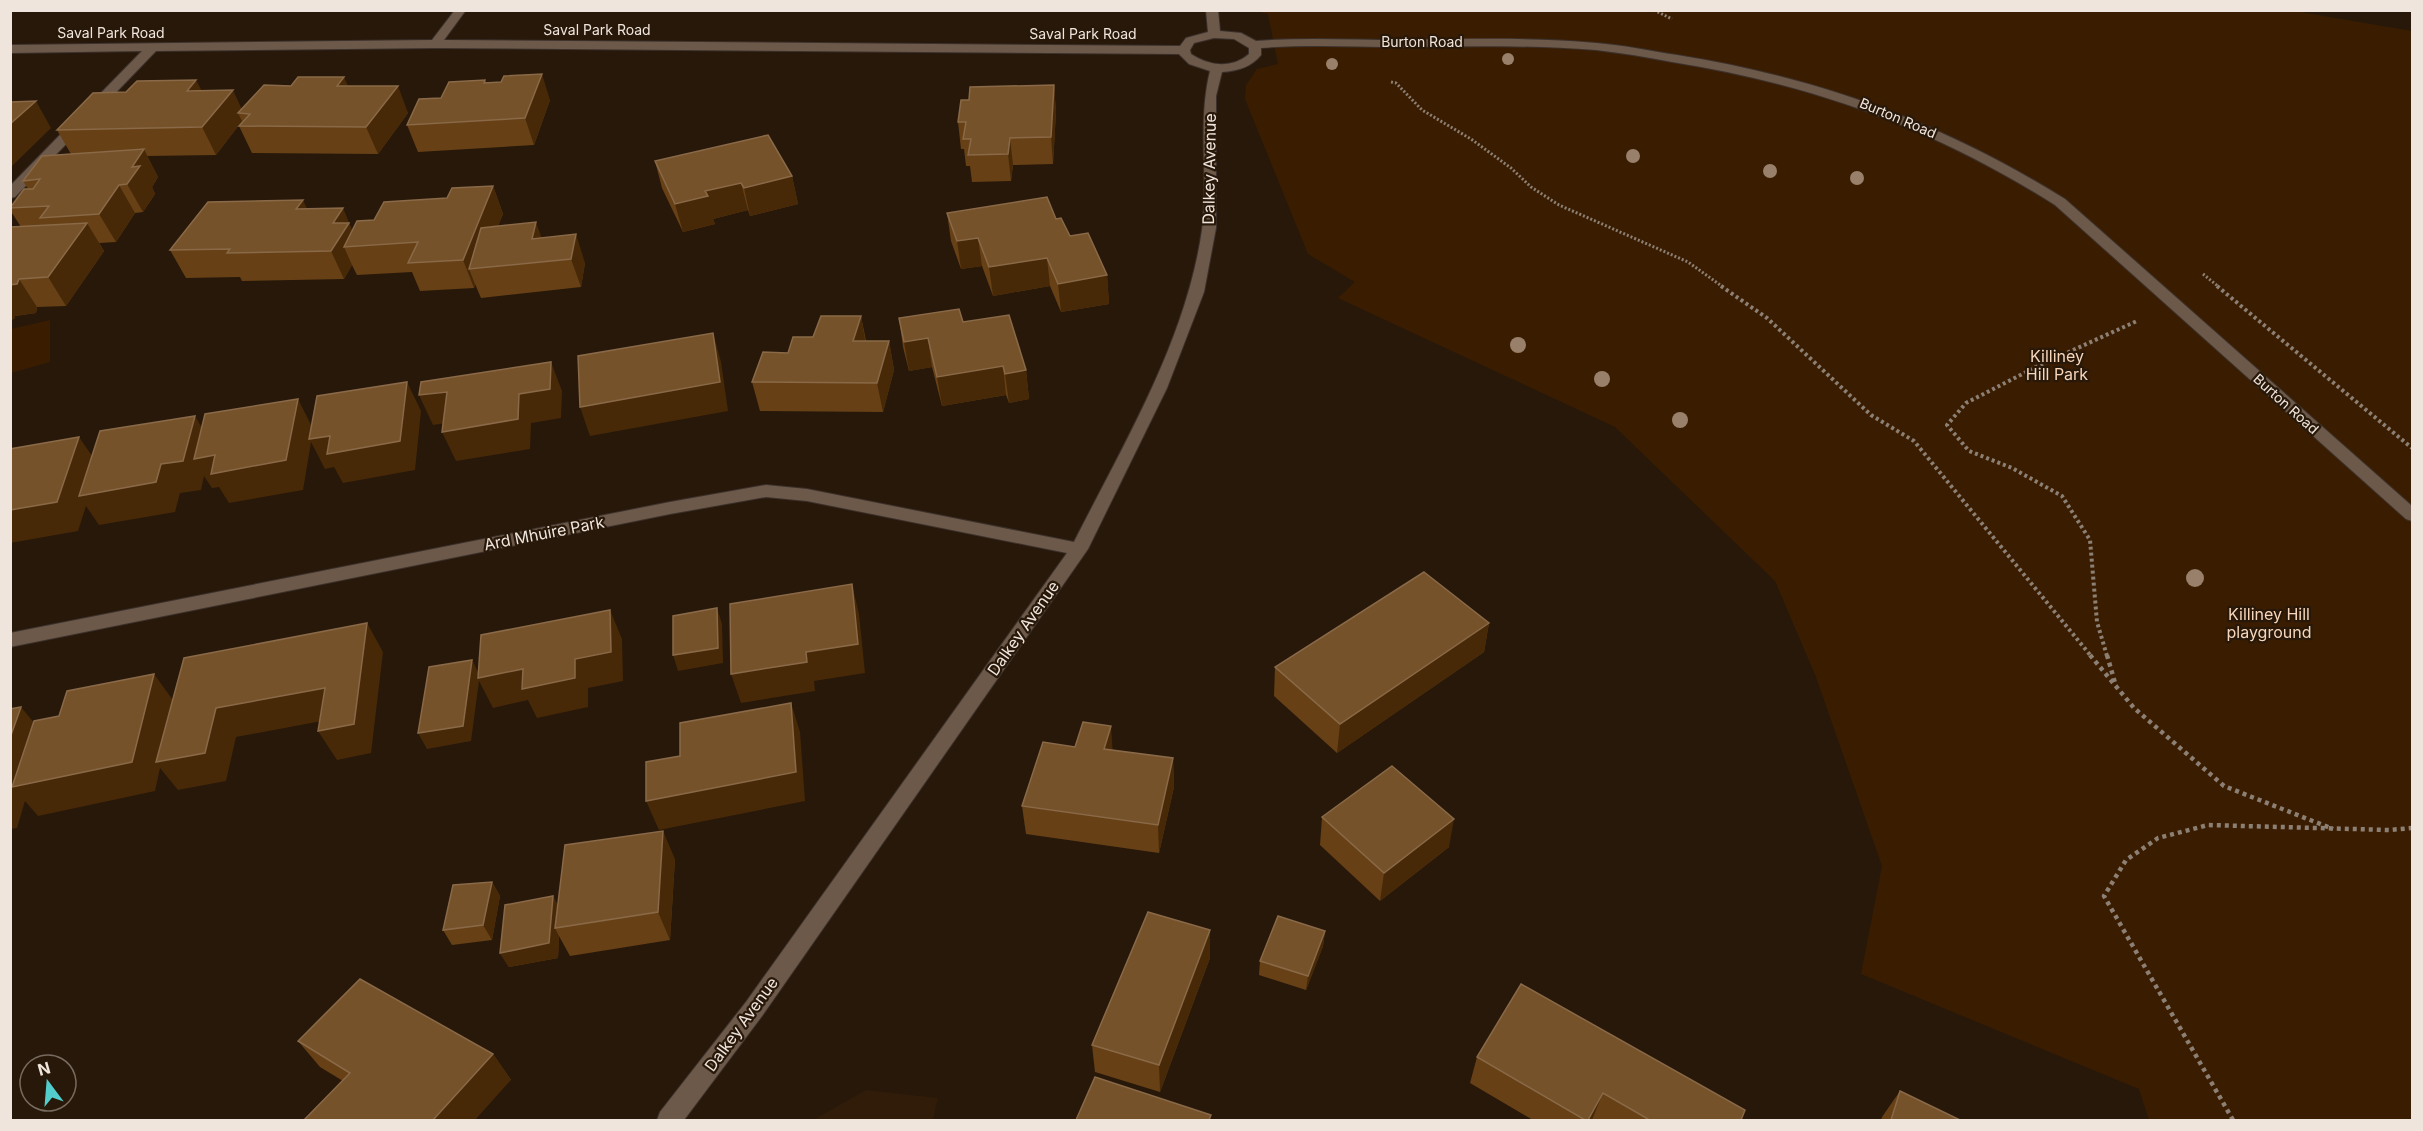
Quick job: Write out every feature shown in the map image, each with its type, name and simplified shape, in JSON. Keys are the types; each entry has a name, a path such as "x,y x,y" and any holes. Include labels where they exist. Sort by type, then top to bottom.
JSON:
{"street":[{"path":"435,44 461,10"},
{"path":"1212,10 1214,34"},
{"path":"1214,34 1237,36 1254,45 1255,55 1246,63 1217,68 1191,61 1186,56 1184,50 1190,41 1214,34"},
{"name":"Burton Road","path":"1254,45 1500,42 1589,46 1752,71 1850,98 1929,129 2029,182 2060,202 2412,515"},
{"name":"Saval Park Road","path":"10,49 435,44 1184,50"},
{"path":"10,194 152,48"},
{"name":"Dalkey Avenue","path":"669,1120 754,1009 1079,549 1159,388 1197,292 1209,228 1210,96 1217,68"},
{"name":"Ard Mhuire Park","path":"10,640 670,508 766,491 807,495 1079,549"}],"path":[{"path":"1387,81 1396,83 1422,110 1471,139 1511,168 1531,187 1559,205 1688,262 1767,318 1871,416 1914,441 2134,708 2224,786 2333,829"},
{"path":"2116,686 2097,622 2090,540 2062,496 2012,468 1969,451 1947,425 1966,403 2038,366 2173,304"},
{"path":"2234,1120 2104,896 2126,860 2158,837 2208,825 2333,829 2412,828"}],"shaded area":[{"path":"866,1090 938,1098 933,1120 813,1120"}],"green space":[{"name":"Killiney Hill Park","path":"2289,10 2412,31 2412,1120 2149,1120 2139,1089 1861,974 1882,866 1816,677 1775,581 1615,427 1338,298 1355,282 1308,254 1245,99 1246,85 1257,69 1278,64 1268,14 1256,11"},
{"path":"50,320 50,362 11,373 11,329"}],"building":[{"path":"542,74 525,118 407,125 419,99 441,98 449,82 485,80 484,83 501,82 504,76"},
{"path":"298,77 344,77 337,86 398,86 366,127 239,126 250,114 238,113 264,85 291,86"},
{"path":"196,80 187,91 233,90 202,127 57,130 93,93 126,92 137,81"},
{"path":"1054,85 1051,137 1010,138 1008,154 968,155 971,139 963,139 966,122 958,122 961,100 969,100 970,87"},
{"path":"36,101 10,124 10,102"},
{"path":"768,135 792,176 744,188 741,183 705,191 708,196 675,204 655,161"},
{"path":"144,149 132,167 140,166 127,184 119,185 99,214 40,218 49,206 10,208 24,189 33,189 40,179 23,181 42,156"},
{"path":"493,186 463,260 408,263 418,242 344,247 357,221 374,220 384,202 447,198 452,188"},
{"path":"1047,197 1056,219 1061,218 1070,236 1088,233 1107,275 1058,284 1047,258 989,267 978,238 957,241 947,213"},
{"path":"303,200 296,209 343,208 333,223 349,223 331,251 227,253 230,249 170,250 208,202"},
{"path":"536,222 532,239 576,234 571,259 469,269 481,228"},
{"path":"87,223 48,277 19,279 17,284 10,285 11,227"},
{"path":"959,309 963,322 1009,315 1026,370 1005,374 1003,366 937,377 928,338 904,342 899,318"},
{"path":"821,316 861,316 853,341 889,341 877,383 752,382 763,352 788,353 793,337 813,337"},
{"path":"713,333 720,382 580,407 578,356"},
{"path":"551,362 550,389 519,394 518,419 442,432 447,392 419,395 421,382"},
{"path":"407,382 400,441 327,454 330,436 309,439 317,396"},
{"path":"298,399 286,460 211,474 215,455 194,459 205,414"},
{"path":"195,416 183,461 161,464 156,482 79,496 100,431"},
{"path":"79,437 57,502 10,510 10,449"},
{"path":"1424,572 1489,623 1340,724 1275,667"},
{"path":"852,584 858,644 806,652 807,662 731,674 730,604"},
{"path":"717,608 718,648 673,655 673,616"},
{"path":"610,610 611,652 575,659 575,678 522,689 523,669 478,678 481,635"},
{"path":"367,623 354,724 318,731 325,688 216,708 205,753 156,762 184,658"},
{"path":"472,660 463,726 418,733 429,667"},
{"path":"154,674 132,762 12,787 34,721 59,716 67,691"},
{"path":"791,703 796,772 646,801 646,762 680,756 680,723"},
{"path":"21,707 10,738 10,709"},
{"path":"1083,722 1111,726 1104,749 1173,758 1158,825 1022,806 1043,742 1075,747"},
{"path":"1392,766 1454,819 1384,873 1322,817"},
{"path":"663,831 658,912 555,928 565,845"},
{"path":"492,882 483,925 443,930 453,885"},
{"path":"553,896 549,943 500,953 505,905"},
{"path":"1148,912 1210,930 1159,1065 1092,1045"},
{"path":"1278,916 1325,931 1308,976 1260,961"},
{"path":"360,979 493,1054 433,1120 304,1120 350,1073 298,1041"},
{"path":"1521,984 1745,1110 1741,1120 1648,1120 1603,1093 1588,1120 1585,1120 1477,1057"},
{"path":"1095,1077 1211,1115 1209,1120 1076,1120"},
{"path":"1900,1091 1960,1120 1891,1120"}],"park label":[{"name":"Killiney Hill playground","path":"2269,623"}]}
